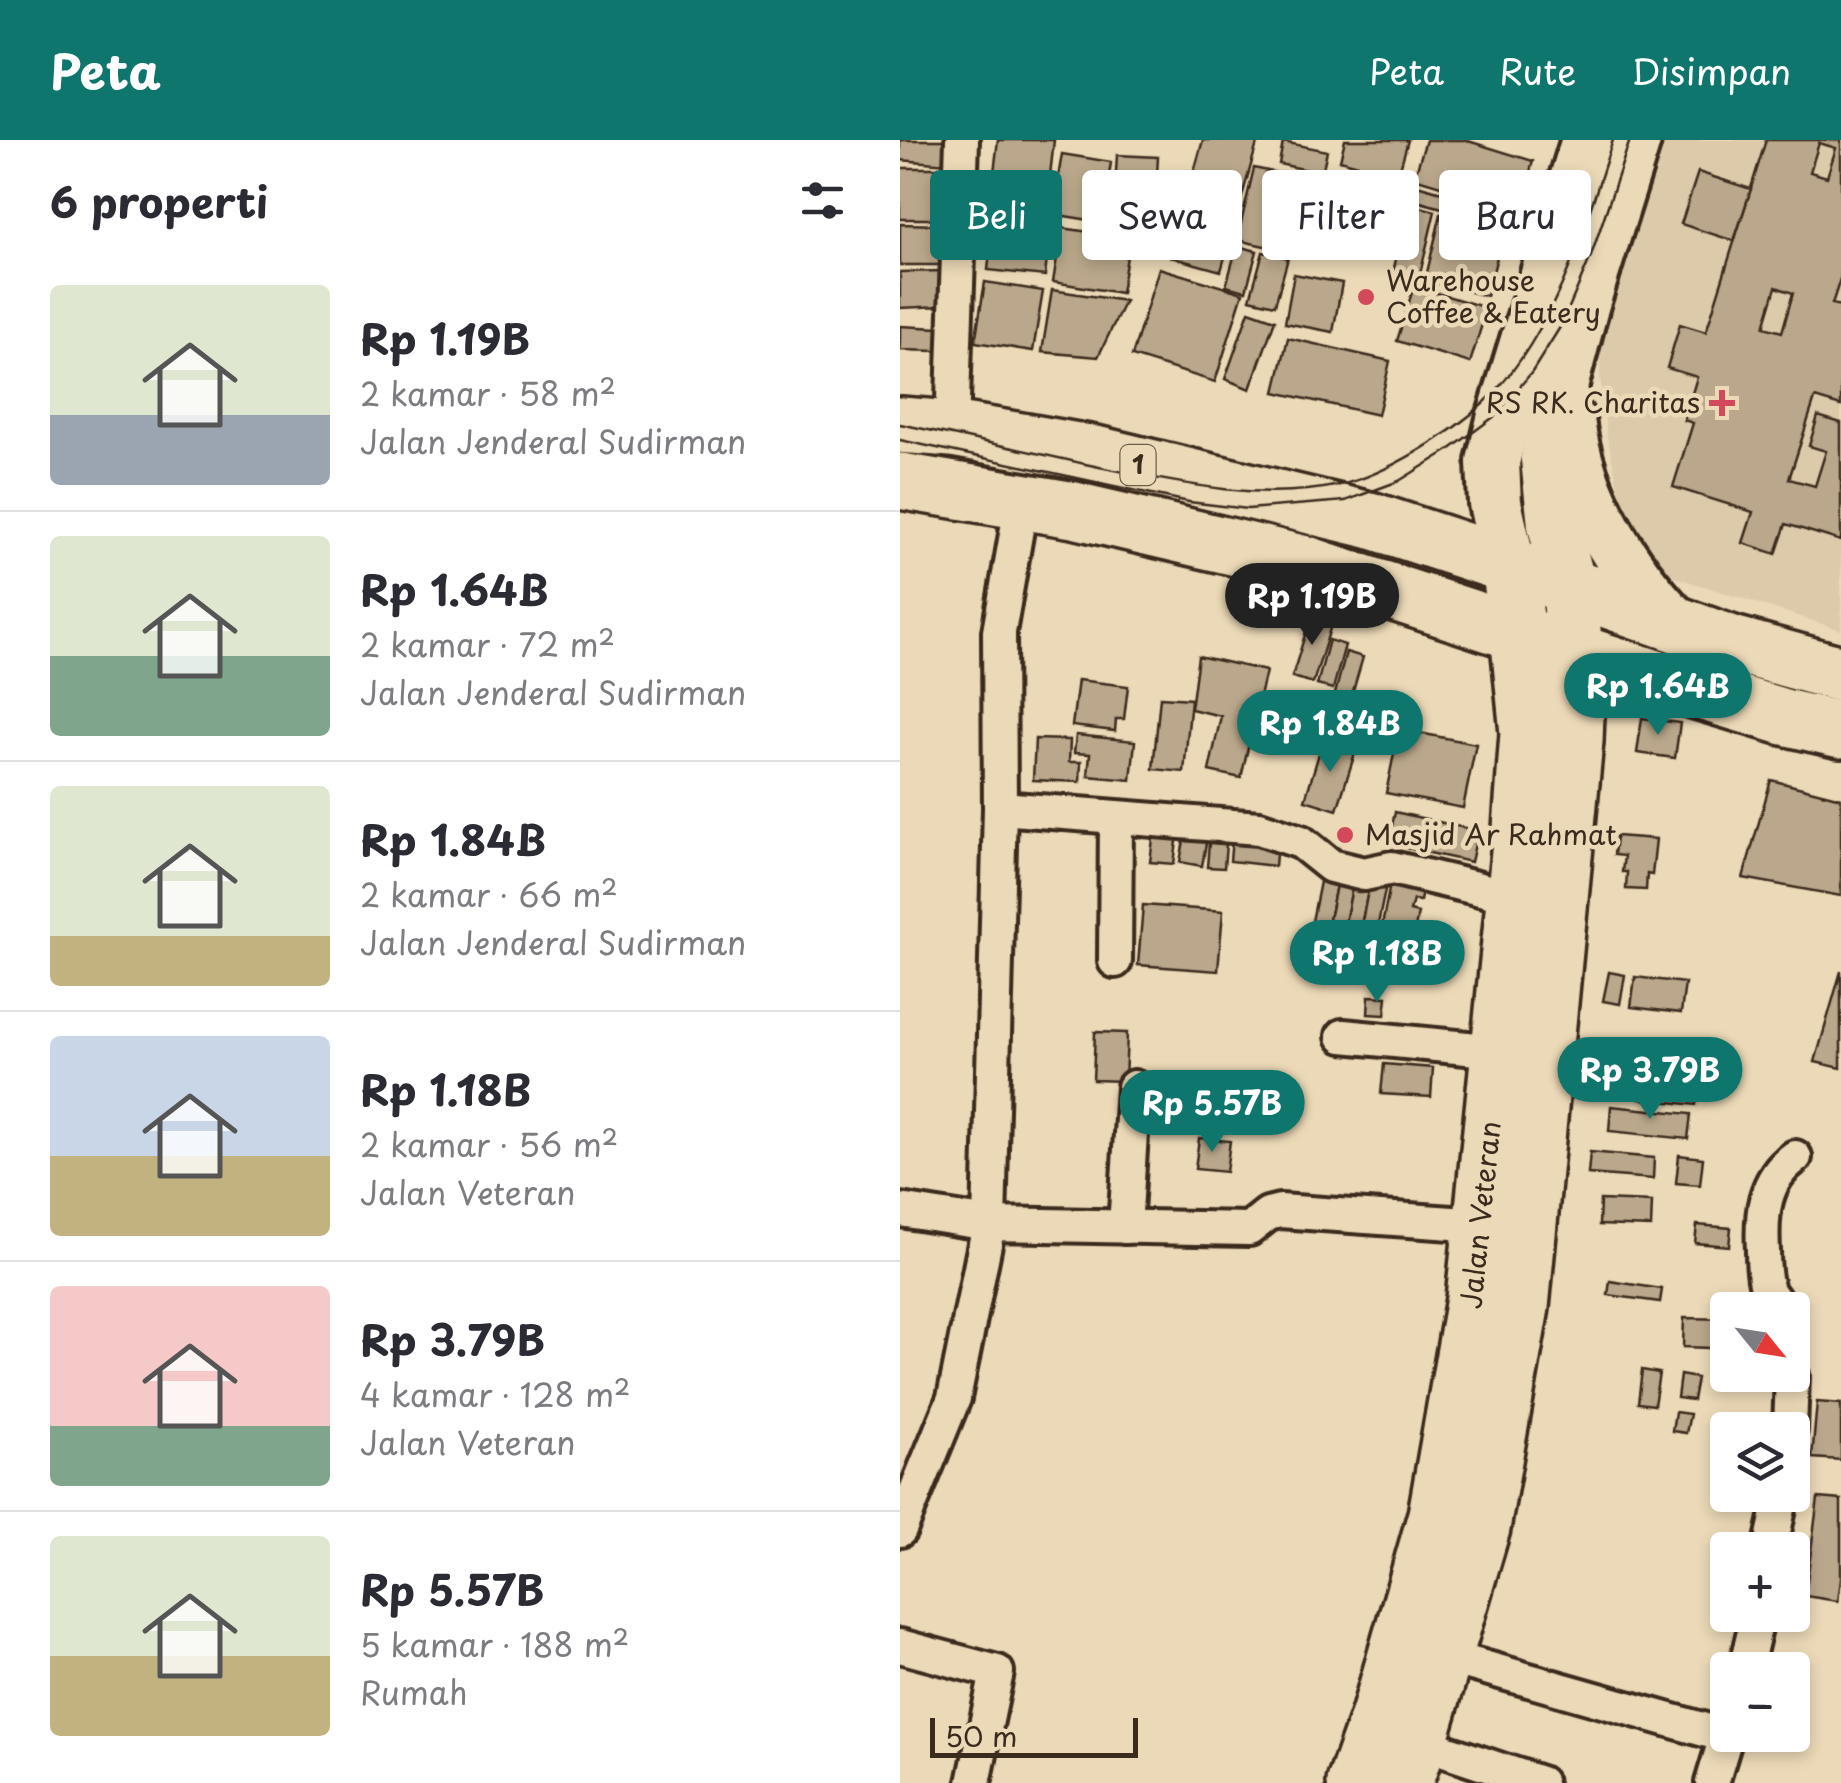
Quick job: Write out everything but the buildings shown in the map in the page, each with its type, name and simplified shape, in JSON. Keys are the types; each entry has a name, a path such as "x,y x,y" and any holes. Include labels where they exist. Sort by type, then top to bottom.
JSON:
{"highway":[{"name":"1","path":"926,427 1095,454 1373,522 1732,644 1841,674"},
{"name":"1","path":"900,481 1093,514 1306,564 1713,696 1841,730"},
{"name":"Jalan Veteran","path":"1355,1783 1379,1715 1436,1515 1474,1299 1528,733 1509,566"},
{"name":"Jalan Veteran","path":"1411,1762 1482,1528 1522,1307 1575,732 1577,688 1570,587"},
{"path":"1575,732 1603,696 1628,689 1841,744"}],"main road":[{"path":"1509,566 1495,504 1494,462 1504,416 1588,140"},
{"path":"1570,587 1554,526 1547,459 1563,379 1634,140"},
{"path":"1563,379 1572,449 1594,508 1610,540 1648,596 1676,625"}],"street":[{"path":"926,427 962,140"},
{"path":"900,1530 910,1471 954,1398 989,1224 1000,808 999,632 1022,500"},
{"path":"1000,808 1259,828 1301,842 1332,866 1364,874 1392,868 1514,897"},
{"path":"1115,961 1116,818"},
{"path":"1343,1036 1498,1051"},
{"path":"1125,1226 1134,1086"},
{"path":"1770,1292 1762,1214 1771,1186 1786,1163 1795,1157"},
{"path":"900,1210 989,1224 1249,1230 1268,1214 1280,1211 1481,1225"},
{"path":"900,1646 997,1672 974,1783"},
{"path":"1444,1656 1710,1729"},
{"path":"1712,1783 1721,1752"},
{"path":"1411,1762 1540,1783"}],"shaded area":[{"name":"RS RK. Charitas","path":"1655,140 1841,140 1841,630 1675,577 1654,562 1641,544 1621,499 1606,431 1600,375 1601,333"}],"tram line":[{"path":"900,424 1212,488 1276,492 1358,480 1436,440 1493,394 1518,363 1557,296 1613,140"},
{"path":"900,440 1189,502 1248,509 1345,501 1399,481 1495,416 1532,372 1562,324 1591,256 1630,140"}],"place":[{"name":"Warehouse Coffee & Eatery","path":"1366,297"},
{"name":"RS RK. Charitas","path":"1722,403"},
{"name":"Masjid Ar Rahmat","path":"1345,835"}]}
